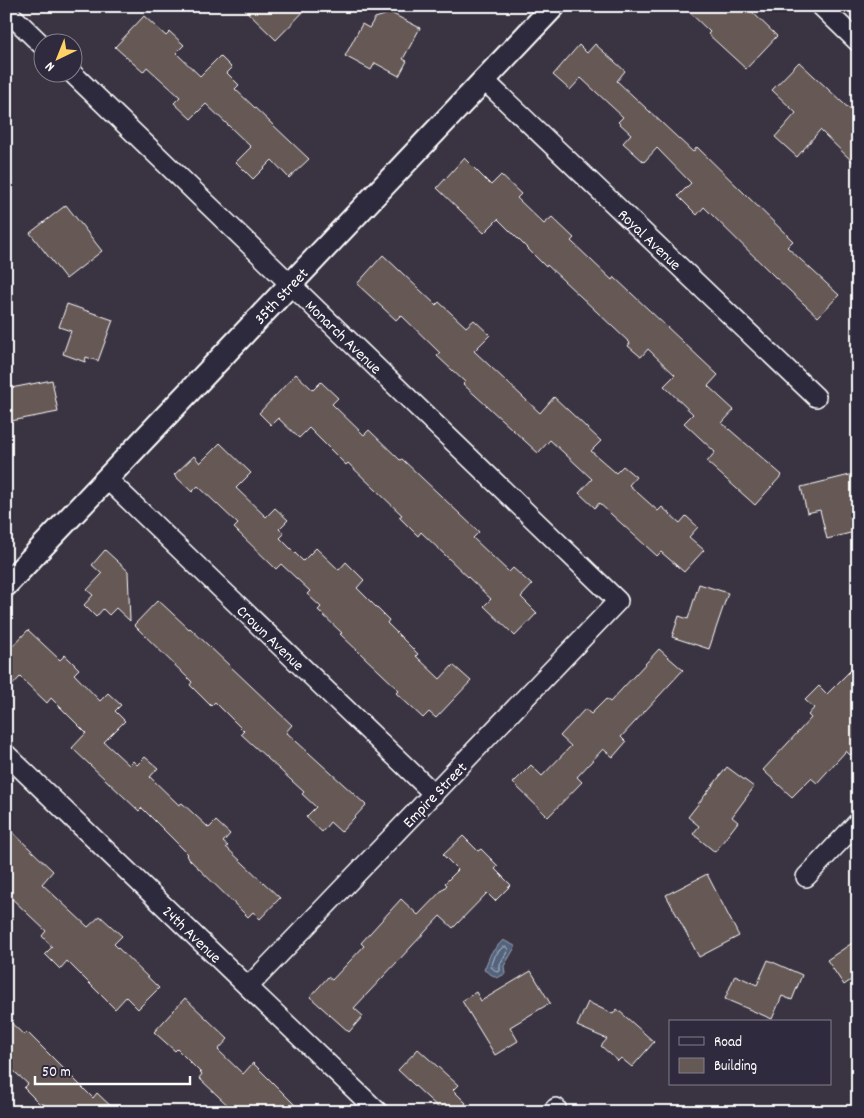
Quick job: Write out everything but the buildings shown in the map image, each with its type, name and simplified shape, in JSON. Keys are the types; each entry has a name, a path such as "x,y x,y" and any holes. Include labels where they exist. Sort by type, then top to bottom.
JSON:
{"street":[{"name":"35th Street","path":"6,585 554,6"},
{"path":"821,6 858,42"},
{"path":"6,10 32,35"},
{"name":"Royal Avenue","path":"484,80 816,397"},
{"name":"Monarch Avenue","path":"81,82 290,286 618,601"},
{"name":"Crown Avenue","path":"107,480 434,794"},
{"name":"Empire Street","path":"249,986 618,601"},
{"name":"24th Avenue","path":"6,754 378,1112"},
{"path":"806,877 858,822"}],"water":[{"path":"503,940 515,946 504,966 505,974 497,978 484,970 491,953"}]}
